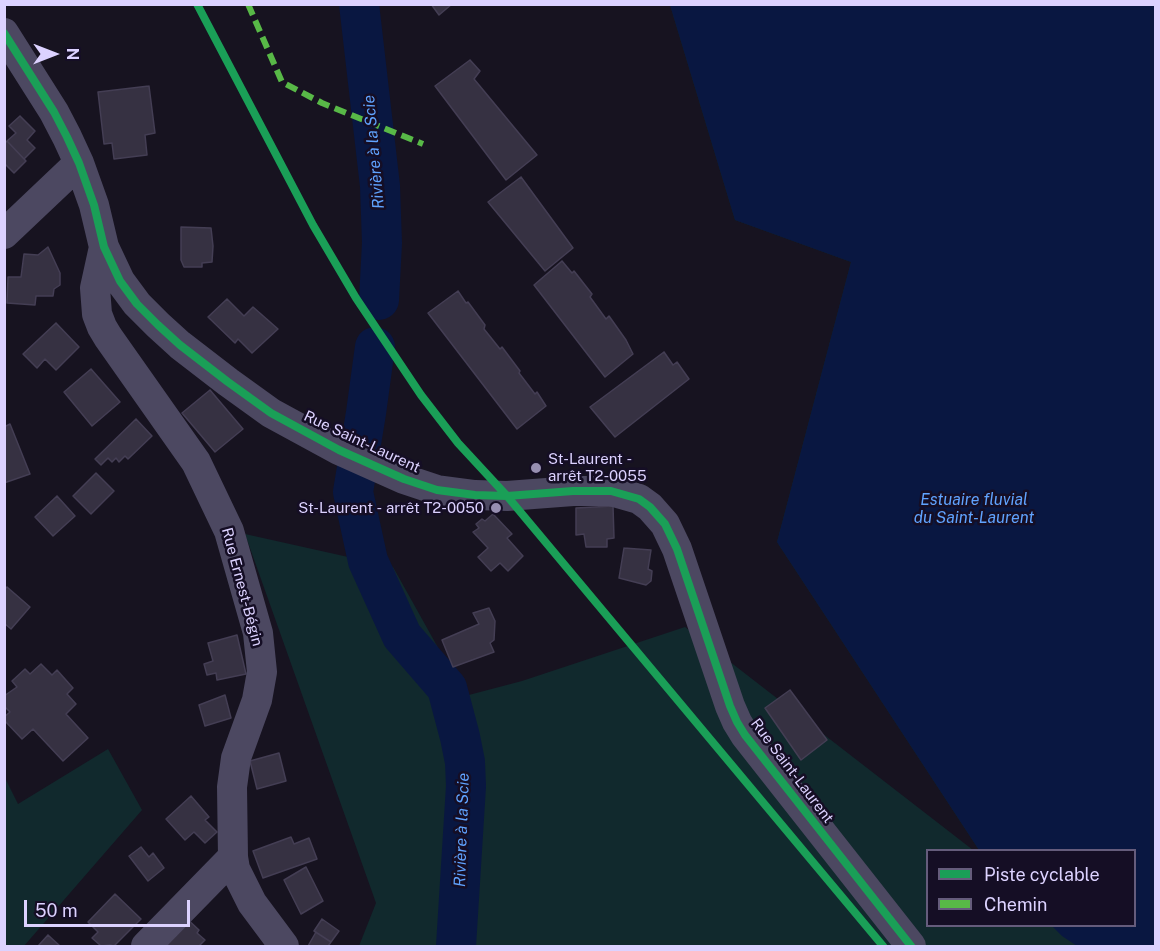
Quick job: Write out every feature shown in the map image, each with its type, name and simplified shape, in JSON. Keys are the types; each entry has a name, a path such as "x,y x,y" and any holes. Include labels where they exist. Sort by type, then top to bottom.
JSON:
{"street":[{"name":"Rue Saint-Laurent","path":"4,33 54,112 79,164 94,205 104,247 120,281 137,304 180,345 228,382 271,412 361,460 404,479 437,490 507,496 573,491 611,491 639,499 650,507 664,524 677,549 737,722 911,946"},
{"path":"4,234 79,164"},
{"name":"Rue Ernest-Bégin","path":"104,247 95,288 97,314 102,327 196,462 229,531 258,633 262,672 257,700 236,758 232,787 233,857 235,869 252,903 284,946"},
{"path":"146,946 233,857"}],"green space":[{"path":"670,5 1146,370 1155,946 359,946 376,903 245,534 393,567 465,696 522,681 685,627 972,849 926,849 926,927 1136,927 1136,849 978,849 777,542 851,262 735,220"},
{"path":"108,749 142,810 24,946 5,946 5,778 18,804"}],"water":[{"name":"Estuaire fluvial du Saint-Laurent","path":"670,5 1155,5 1155,946 1077,946 1053,927 1136,927 1136,849 978,849 777,542 851,262 735,220"}],"building":[{"path":"431,4 452,4 439,15"},
{"path":"470,60 480,71 474,79 537,155 506,180 435,86"},
{"path":"149,86 155,133 145,135 147,155 114,159 112,143 104,144 98,92"},
{"path":"20,116 35,131 27,140 35,148 24,159 7,141 16,133 9,126"},
{"path":"7,141 26,161 14,173 4,163 4,144"},
{"path":"521,177 573,248 545,271 488,202"},
{"path":"181,227 211,228 212,262 202,263 202,267 184,267 181,260"},
{"path":"48,247 60,273 60,285 54,289 53,296 36,296 35,305 7,303 8,277 21,277 24,254 38,255"},
{"path":"562,261 572,273 574,271 592,294 590,297 606,319 609,316 633,354 605,377 534,285"},
{"path":"458,291 485,325 484,329 500,349 502,347 520,371 519,373 535,394 537,392 546,406 517,429 428,313"},
{"path":"227,299 244,316 253,307 278,329 252,353 238,339 235,343 208,317"},
{"path":"56,323 79,347 56,370 45,359 37,368 23,354"},
{"path":"664,352 673,365 677,362 689,379 615,437 590,407"},
{"path":"91,369 120,402 92,426 64,392"},
{"path":"210,390 243,429 215,452 182,413"},
{"path":"136,419 152,436 128,459 125,456 119,462 116,458 112,462 108,458 101,465 95,459"},
{"path":"10,424 30,474 4,483 4,427"},
{"path":"96,473 114,491 91,514 73,496"},
{"path":"57,496 75,516 53,536 35,517"},
{"path":"613,506 614,538 607,539 607,547 586,547 584,534 576,535 576,508"},
{"path":"493,514 512,534 507,538 523,556 508,571 500,563 491,571 478,557 488,548 473,532 479,528 476,524 482,519 485,521"},
{"path":"624,548 651,550 648,569 652,571 651,581 646,585 619,578"},
{"path":"7,587 30,607 11,629 4,623 4,590"},
{"path":"489,608 495,621 494,640 490,643 494,652 453,667 442,640 479,624 473,613"},
{"path":"237,635 246,674 217,680 216,673 207,675 204,664 213,661 208,643"},
{"path":"41,664 52,675 57,670 73,688 67,694 76,704 66,714 88,738 63,761 33,729 22,739 4,720 10,712 4,706 4,696 17,687 12,681 25,669 30,674"},
{"path":"790,690 827,740 801,760 765,708"},
{"path":"225,695 231,718 205,726 199,705"},
{"path":"279,753 286,781 257,789 250,761"},
{"path":"191,796 209,817 205,820 217,832 205,843 194,832 185,840 166,819"},
{"path":"291,837 294,844 309,838 317,859 263,878 253,851"},
{"path":"141,847 149,857 153,853 164,868 148,881 129,856"},
{"path":"306,867 323,901 301,914 284,880"},
{"path":"115,894 141,919 114,946 101,946 92,938 98,932 88,922"},
{"path":"184,916 199,930 197,933 205,940 199,946 169,946 165,943"},
{"path":"322,919 339,931 331,942 314,931"},
{"path":"316,932 331,942 328,946 308,946"},
{"path":"48,935 60,946 38,946"}],"waterway":[{"name":"Rivière à la Scie","path":"359,4 380,186 382,243 379,300"},
{"name":"Rivière à la Scie","path":"375,347 353,492 368,561 402,636 447,688 460,737 465,762 466,786 456,946"}],"marked path":[{"path":"248,4 282,82 322,103 423,144"}],"cycle path":[{"path":"197,4 313,225 356,298 421,395 458,443 507,496 883,946"},
{"path":"4,33 54,112 67,137 94,205 104,247 120,281 137,304 158,325 228,382 271,413 339,450 404,479 437,490 507,496 573,491 611,491 639,499 650,507 665,524 677,549 737,722 911,946"}],"place":[{"name":"St-Laurent - arrêt T2-0055","path":"536,468"},
{"name":"St-Laurent - arrêt T2-0050","path":"496,508"}]}
